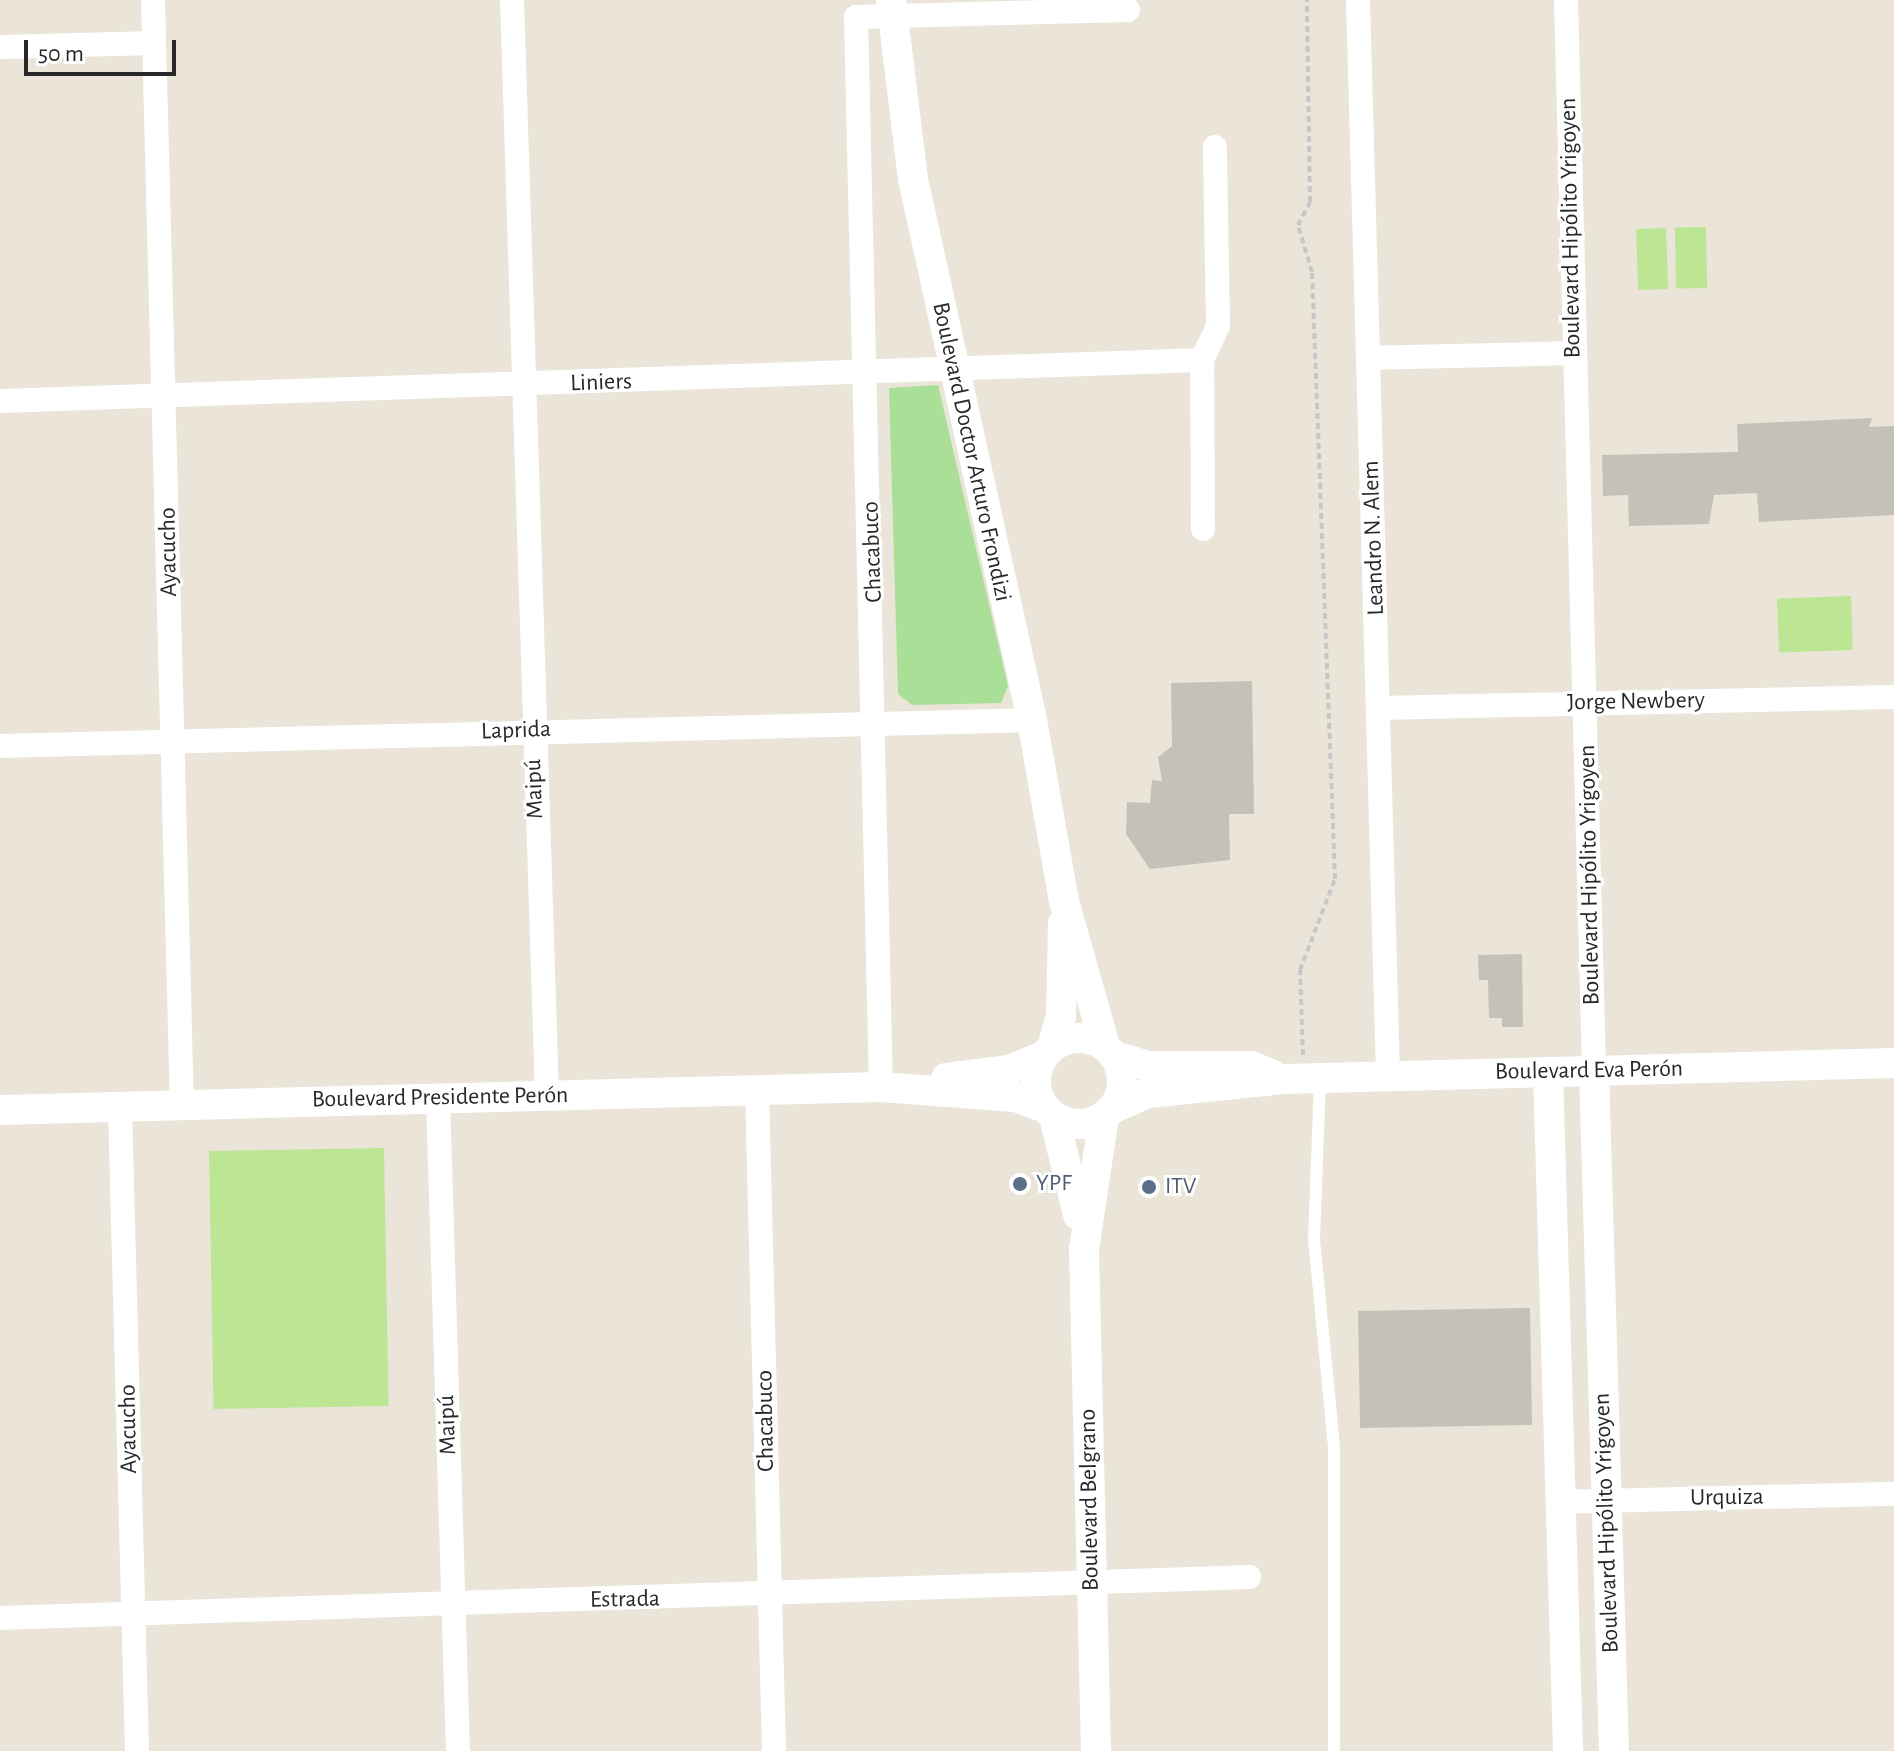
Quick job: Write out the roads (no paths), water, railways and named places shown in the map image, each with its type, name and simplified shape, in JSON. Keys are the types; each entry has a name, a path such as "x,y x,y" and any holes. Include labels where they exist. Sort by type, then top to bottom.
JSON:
{"street":[{"name":"Ayacucho","path":"153,0 182,1105"},
{"name":"Maipú","path":"512,0 532,731 547,1096"},
{"name":"Leandro N. Alem","path":"1358,0 1388,1075"},
{"name":"Boulevard Hipólito Yrigoyen","path":"1566,0 1573,353 1587,703 1594,1071 1614,1751"},
{"path":"892,8 1128,10"},
{"name":"Chacabuco","path":"881,1087 878,721 856,17 892,8"},
{"name":"Boulevard Doctor Arturo Frondizi","path":"892,8 913,179 1032,720 1064,901 1110,1051"},
{"path":"0,47 154,43"},
{"path":"1203,529 1202,360 1218,326 1215,147"},
{"path":"1368,358 1573,353"},
{"name":"Liniers","path":"0,401 522,386 868,374 953,367 1202,360"},
{"name":"Jorge Newbery","path":"1379,708 1894,697"},
{"name":"Laprida","path":"0,746 878,721 1032,720"},
{"name":"Boulevard Doctor Arturo Frondizi","path":"1047,1052 1061,1016 1064,901"},
{"name":"Boulevard Presidente Perón","path":"881,1087 1009,1070 1079,1038 1148,1066 1251,1066 1303,1078"},
{"path":"1109,1112 1123,1082 1110,1051"},
{"path":"1047,1052 1035,1085 1049,1113"},
{"name":"Boulevard Eva Perón","path":"1303,1078 1894,1063"},
{"name":"Boulevard Hipólito Yrigoyen","path":"1548,1072 1568,1751"},
{"name":"Boulevard Presidente Perón","path":"0,1110 881,1087 1015,1097 1078,1125 1147,1093 1303,1078"},
{"name":"Chacabuco","path":"757,1090 774,1751"},
{"name":"Maipú","path":"438,1098 458,1751"},
{"name":"Ayacucho","path":"120,1107 137,1751"},
{"name":"Boulevard Belgrano","path":"1096,1751 1084,1249 1109,1112"},
{"name":"Boulevard Belgrano","path":"1049,1113 1084,1249"},
{"name":"Urquiza","path":"1559,1502 1894,1494"},
{"name":"Estrada","path":"0,1618 770,1596 1249,1577"}],"lane":[{"path":"1303,1078 1314,1239 1334,1448 1334,1751"}],"place":[{"name":"YPF","path":"1020,1184"},
{"name":"ITV","path":"1149,1187"}]}
